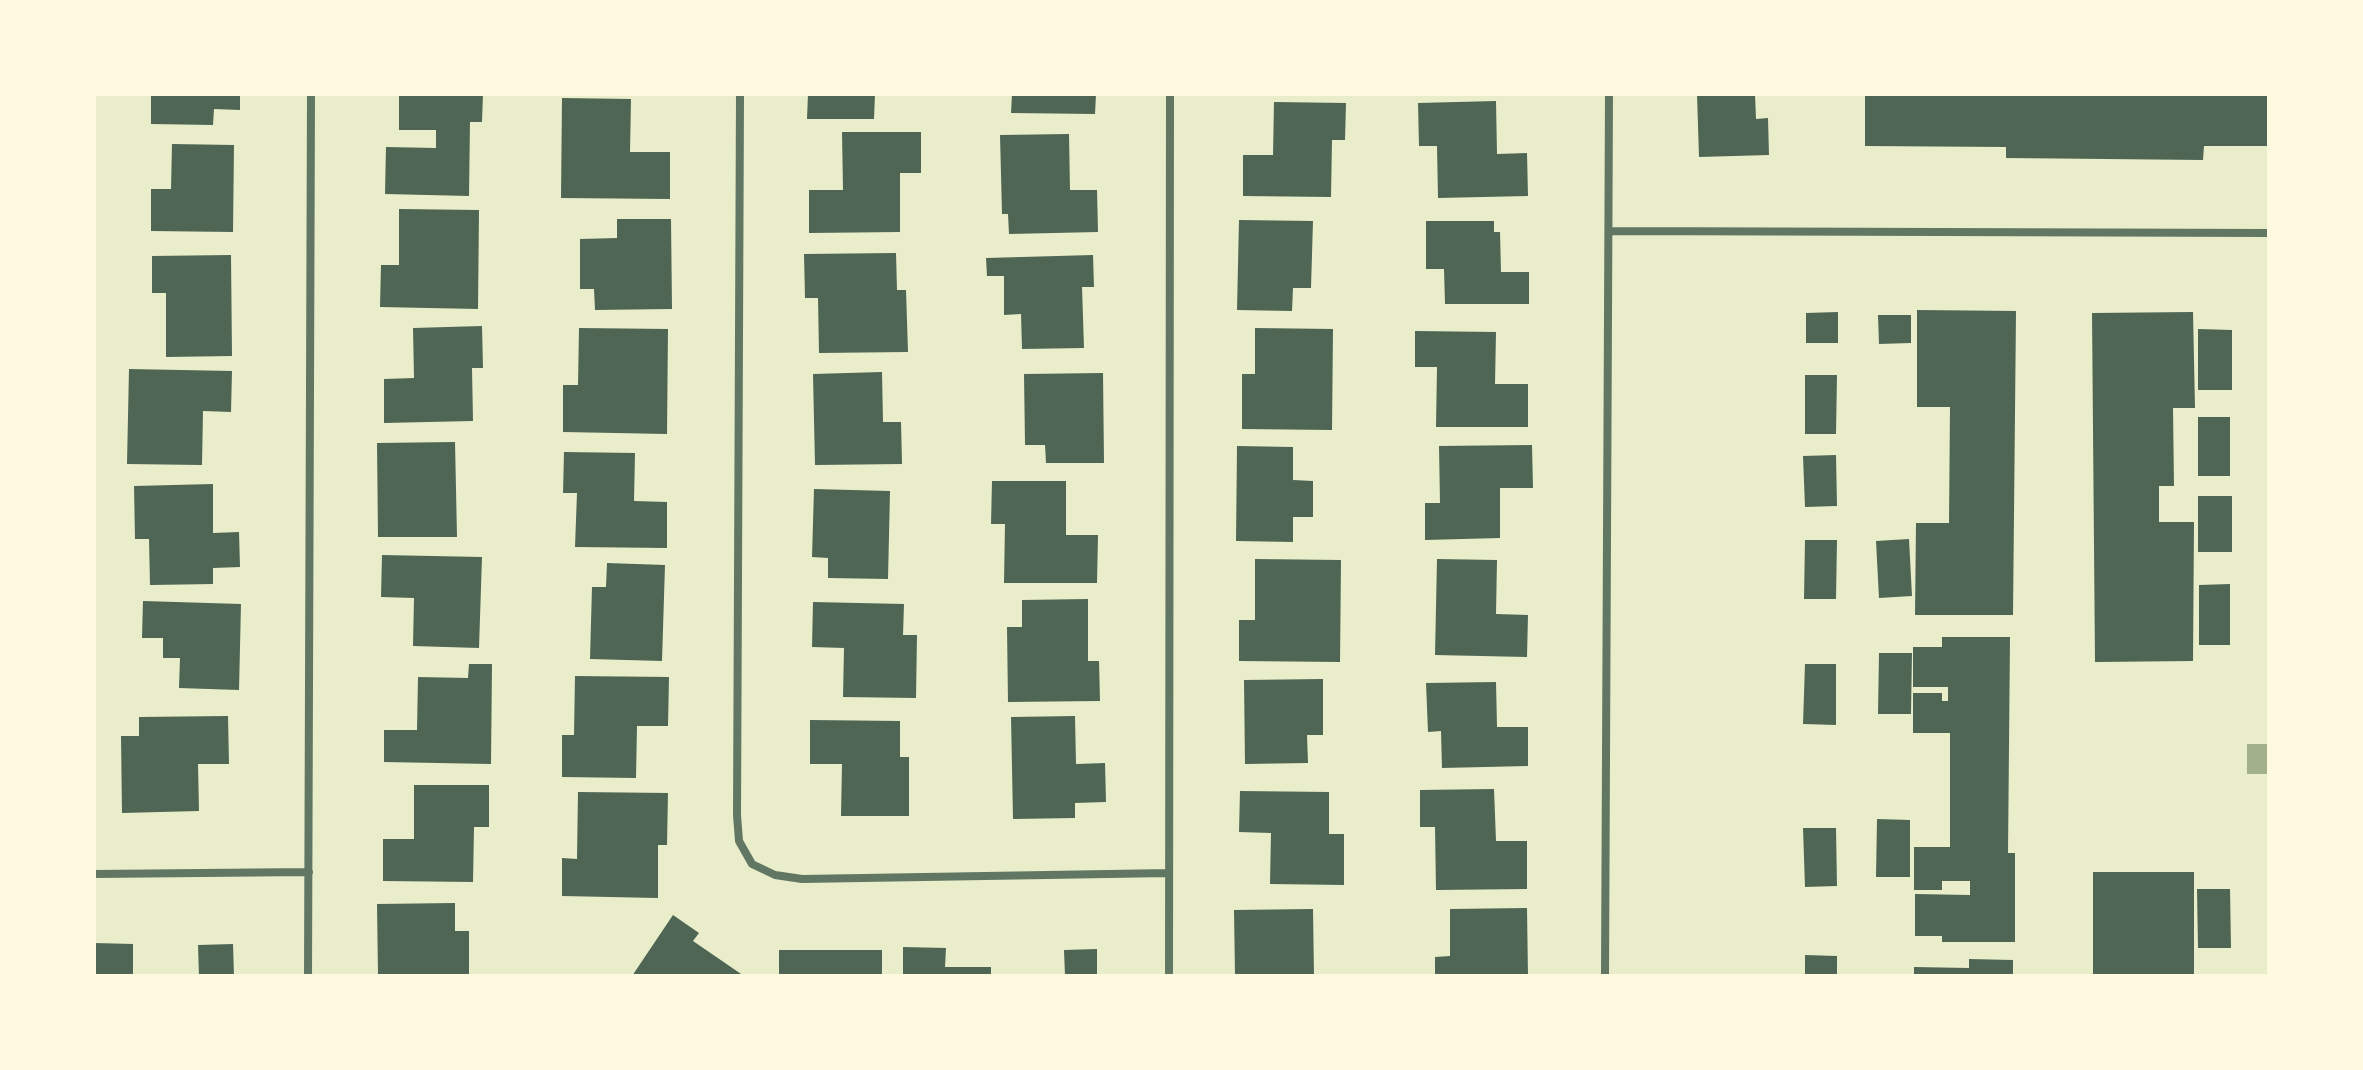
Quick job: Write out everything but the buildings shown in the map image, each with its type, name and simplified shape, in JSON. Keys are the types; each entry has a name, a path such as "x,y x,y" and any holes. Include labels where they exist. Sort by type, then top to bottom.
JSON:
{"street":[{"path":"308,976 311,94"},
{"path":"740,94 739,841 752,864 775,875 802,879 1169,873"},
{"path":"1169,976 1170,94"},
{"path":"1605,976 1609,94"},
{"path":"1609,231 2269,233"},
{"path":"94,874 309,872"}],"shaded area":[{"path":"2247,744 2269,744 2269,774 2247,774"}]}
